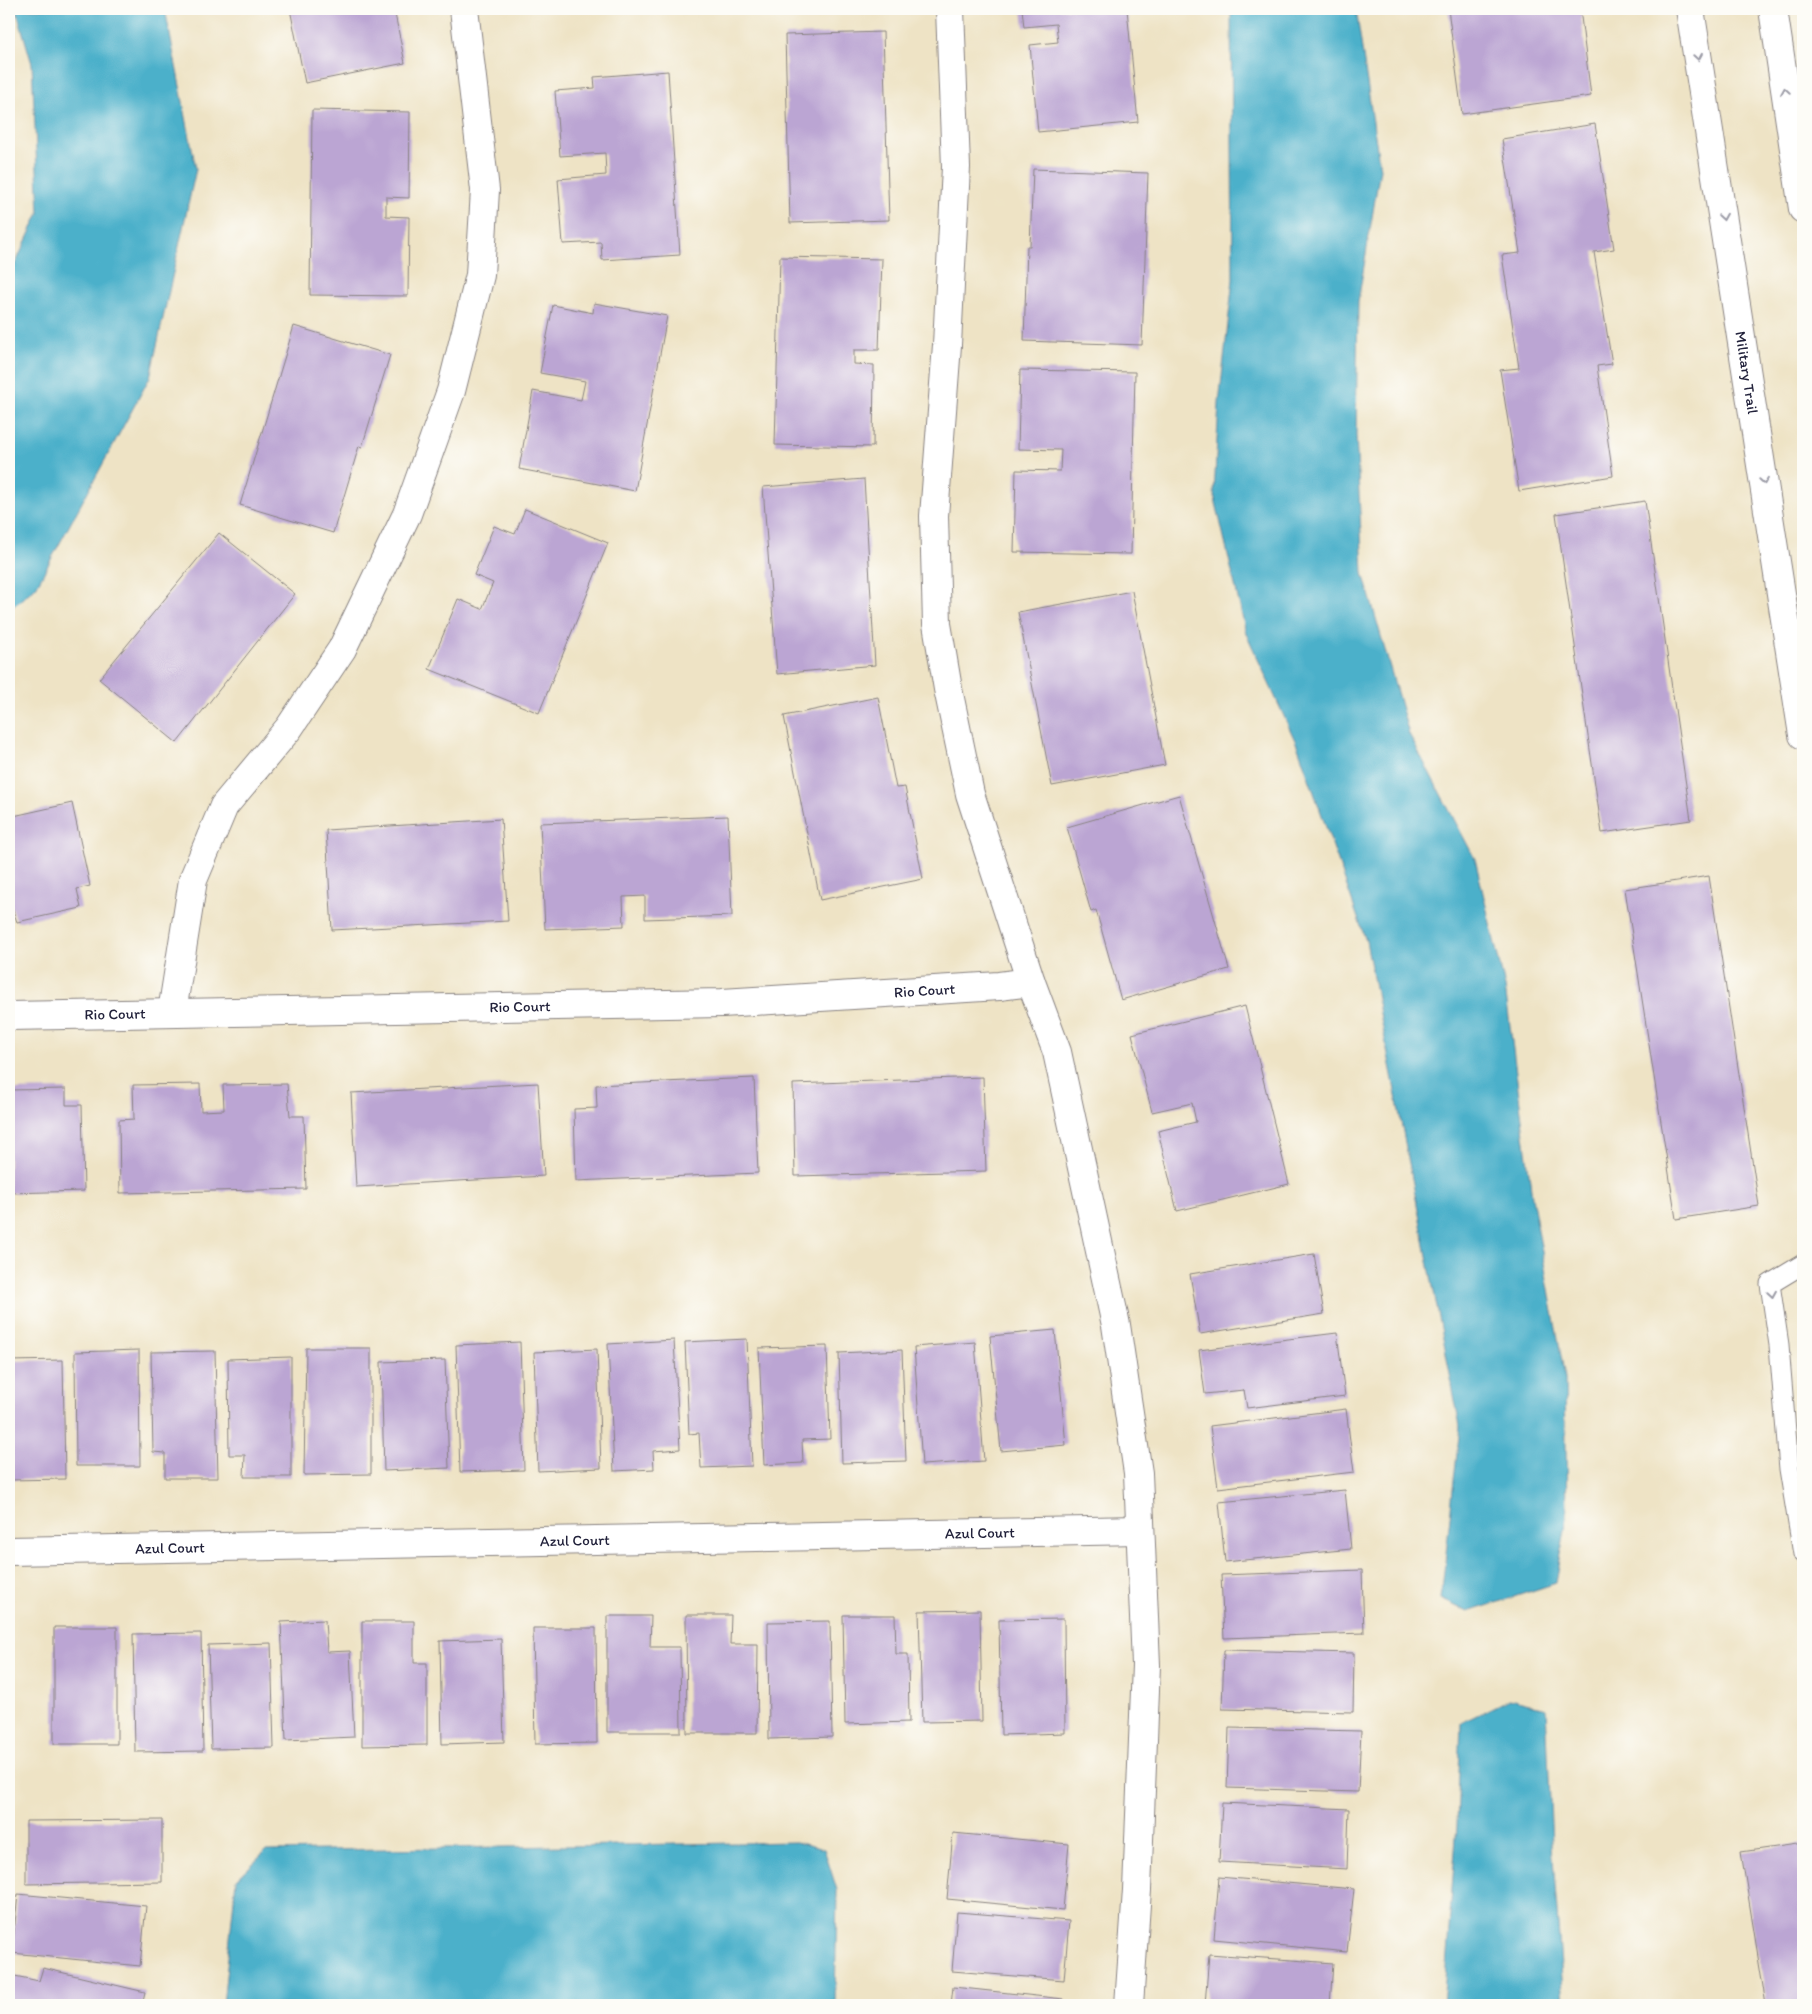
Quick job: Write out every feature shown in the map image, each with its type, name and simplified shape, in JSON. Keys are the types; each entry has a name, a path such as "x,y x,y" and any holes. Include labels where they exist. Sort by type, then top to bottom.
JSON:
{"street":[{"path":"172,1012 192,880 224,806 289,728 342,649 407,514 451,391 480,275 485,190 464,9"},
{"path":"950,9 956,167 947,345 934,516 937,624 948,689 970,794 1031,982 1057,1052 1116,1324 1138,1473 1146,1665 1137,1890 1129,2005"},
{"name":"Military Trail","path":"1690,9 1803,735"},
{"path":"1773,9 1803,209"},
{"name":"Rio Court","path":"9,1016 722,1003 999,986 1031,982"},
{"name":"Azul Court","path":"9,1551 1140,1530"}],"lane":[{"path":"1803,1264 1770,1284 1780,1345 1789,1469 1803,1554"}],"water":[{"path":"16,9 165,9 196,169 150,377 36,587 9,610 9,277 39,213 32,64"},
{"path":"1231,9 1356,9 1380,169 1358,302 1356,435 1363,573 1409,734 1475,859 1505,987 1532,1197 1565,1378 1567,1518 1556,1583 1468,1612 1441,1599 1460,1426 1366,941 1298,747 1246,633 1214,494 1219,403 1233,279"},
{"path":"1509,1699 1546,1708 1552,1845 1564,2005 1443,2005 1457,1825 1461,1723"},
{"path":"796,1842 824,1849 837,1890 835,2005 223,2005 236,1880 266,1851"}],"building":[{"path":"290,9 394,9 405,63 305,83"},
{"path":"1022,9 1127,9 1138,122 1038,132 1030,45 1058,42 1056,24 1024,27"},
{"path":"1448,9 1580,9 1591,96 1462,114"},
{"path":"883,32 889,220 790,223 785,35"},
{"path":"668,71 680,255 602,260 601,242 563,244 558,179 606,175 605,153 560,156 555,91 595,88 594,77"},
{"path":"312,110 410,112 409,198 386,197 386,216 409,217 408,296 310,295"},
{"path":"1595,124 1614,249 1594,252 1612,364 1597,366 1613,476 1519,491 1500,370 1519,368 1502,255 1520,253 1502,139"},
{"path":"1033,169 1148,173 1142,345 1024,341 1027,246 1030,246"},
{"path":"780,257 882,259 879,350 854,350 854,364 874,365 873,447 775,445"},
{"path":"594,303 667,316 635,491 519,469 533,391 581,400 585,381 540,373 553,305 593,313"},
{"path":"294,326 390,355 362,447 359,446 333,533 240,505"},
{"path":"1020,370 1135,372 1131,554 1014,552 1016,470 1060,471 1061,450 1018,449"},
{"path":"864,479 875,665 777,674 763,487"},
{"path":"1645,501 1691,820 1602,833 1556,514"},
{"path":"525,509 608,543 539,713 429,669 458,599 482,609 493,583 474,575 494,526 515,534"},
{"path":"219,533 295,594 177,743 99,679"},
{"path":"1132,591 1165,765 1052,786 1018,612"},
{"path":"878,697 896,788 905,787 923,879 820,900 784,716"},
{"path":"1179,795 1229,969 1121,1000 1096,910 1091,912 1067,827"},
{"path":"72,803 90,886 77,889 81,908 17,922 9,899 9,817"},
{"path":"728,816 732,916 645,919 645,896 623,897 624,926 545,929 540,823"},
{"path":"501,819 508,921 332,930 326,830"},
{"path":"1709,876 1759,1206 1676,1219 1625,889"},
{"path":"1245,1006 1289,1184 1177,1211 1158,1131 1196,1122 1192,1103 1152,1112 1132,1034"},
{"path":"983,1077 986,1171 795,1176 793,1084"},
{"path":"754,1078 758,1173 576,1181 574,1109 597,1108 596,1085"},
{"path":"538,1083 544,1176 356,1187 351,1093"},
{"path":"200,1084 201,1111 224,1110 223,1085 287,1084 290,1116 304,1116 306,1189 120,1193 119,1120 134,1119 133,1085"},
{"path":"66,1089 66,1105 82,1105 84,1191 9,1193 9,1090"},
{"path":"1314,1254 1324,1314 1200,1334 1190,1274"},
{"path":"1055,1330 1066,1445 1001,1451 990,1336"},
{"path":"1337,1333 1345,1396 1247,1408 1244,1390 1205,1394 1199,1350"},
{"path":"747,1339 752,1466 701,1468 699,1433 689,1434 685,1342"},
{"path":"674,1340 680,1449 653,1451 654,1469 614,1471 608,1344"},
{"path":"520,1342 524,1470 460,1472 456,1345"},
{"path":"975,1342 984,1461 922,1465 914,1347"},
{"path":"827,1346 830,1439 802,1440 803,1463 764,1465 759,1348"},
{"path":"306,1348 371,1348 371,1474 304,1475"},
{"path":"597,1349 601,1468 538,1471 534,1352"},
{"path":"139,1350 140,1466 76,1466 75,1352"},
{"path":"902,1350 906,1461 842,1463 839,1353"},
{"path":"215,1351 218,1478 165,1478 165,1453 153,1452 151,1352"},
{"path":"291,1357 291,1477 244,1477 245,1455 229,1455 228,1359"},
{"path":"63,1360 65,1479 9,1480 9,1361"},
{"path":"445,1360 449,1468 384,1471 381,1362"},
{"path":"1346,1409 1354,1472 1218,1488 1210,1426"},
{"path":"1345,1490 1351,1549 1225,1562 1219,1502"},
{"path":"1362,1570 1364,1633 1224,1638 1221,1575"},
{"path":"980,1610 982,1721 922,1722 919,1611"},
{"path":"686,1615 731,1615 730,1644 758,1644 757,1733 687,1733"},
{"path":"843,1615 895,1615 896,1654 908,1654 909,1722 845,1724"},
{"path":"607,1616 651,1616 650,1647 680,1647 681,1732 607,1732"},
{"path":"1064,1619 1065,1733 1001,1735 999,1620"},
{"path":"325,1620 327,1652 350,1651 354,1737 286,1740 281,1622"},
{"path":"362,1621 414,1621 414,1663 427,1663 427,1745 362,1746"},
{"path":"830,1621 832,1737 769,1739 768,1622"},
{"path":"54,1627 117,1627 117,1744 54,1744"},
{"path":"533,1628 596,1628 597,1743 535,1744"},
{"path":"201,1633 203,1751 135,1752 133,1634"},
{"path":"501,1639 504,1742 442,1744 440,1641"},
{"path":"271,1643 274,1748 211,1749 208,1645"},
{"path":"1224,1650 1354,1653 1353,1712 1222,1709"},
{"path":"1229,1728 1361,1731 1358,1792 1227,1788"},
{"path":"1222,1803 1349,1809 1347,1869 1219,1862"},
{"path":"162,1820 162,1882 26,1884 26,1821"},
{"path":"953,1833 1069,1844 1063,1910 947,1899"},
{"path":"1803,1843 1803,2005 1766,2005 1741,1852"},
{"path":"1219,1877 1354,1889 1347,1952 1214,1939"},
{"path":"18,1894 146,1906 140,1966 12,1953"},
{"path":"957,1912 1069,1921 1064,1980 952,1971"},
{"path":"1209,1954 1333,1963 1330,2005 1205,2005"},
{"path":"43,1968 145,1992 142,2005 9,2005 10,1975 39,1981"},
{"path":"953,1987 1064,1999 1064,2005 951,2005"}]}
